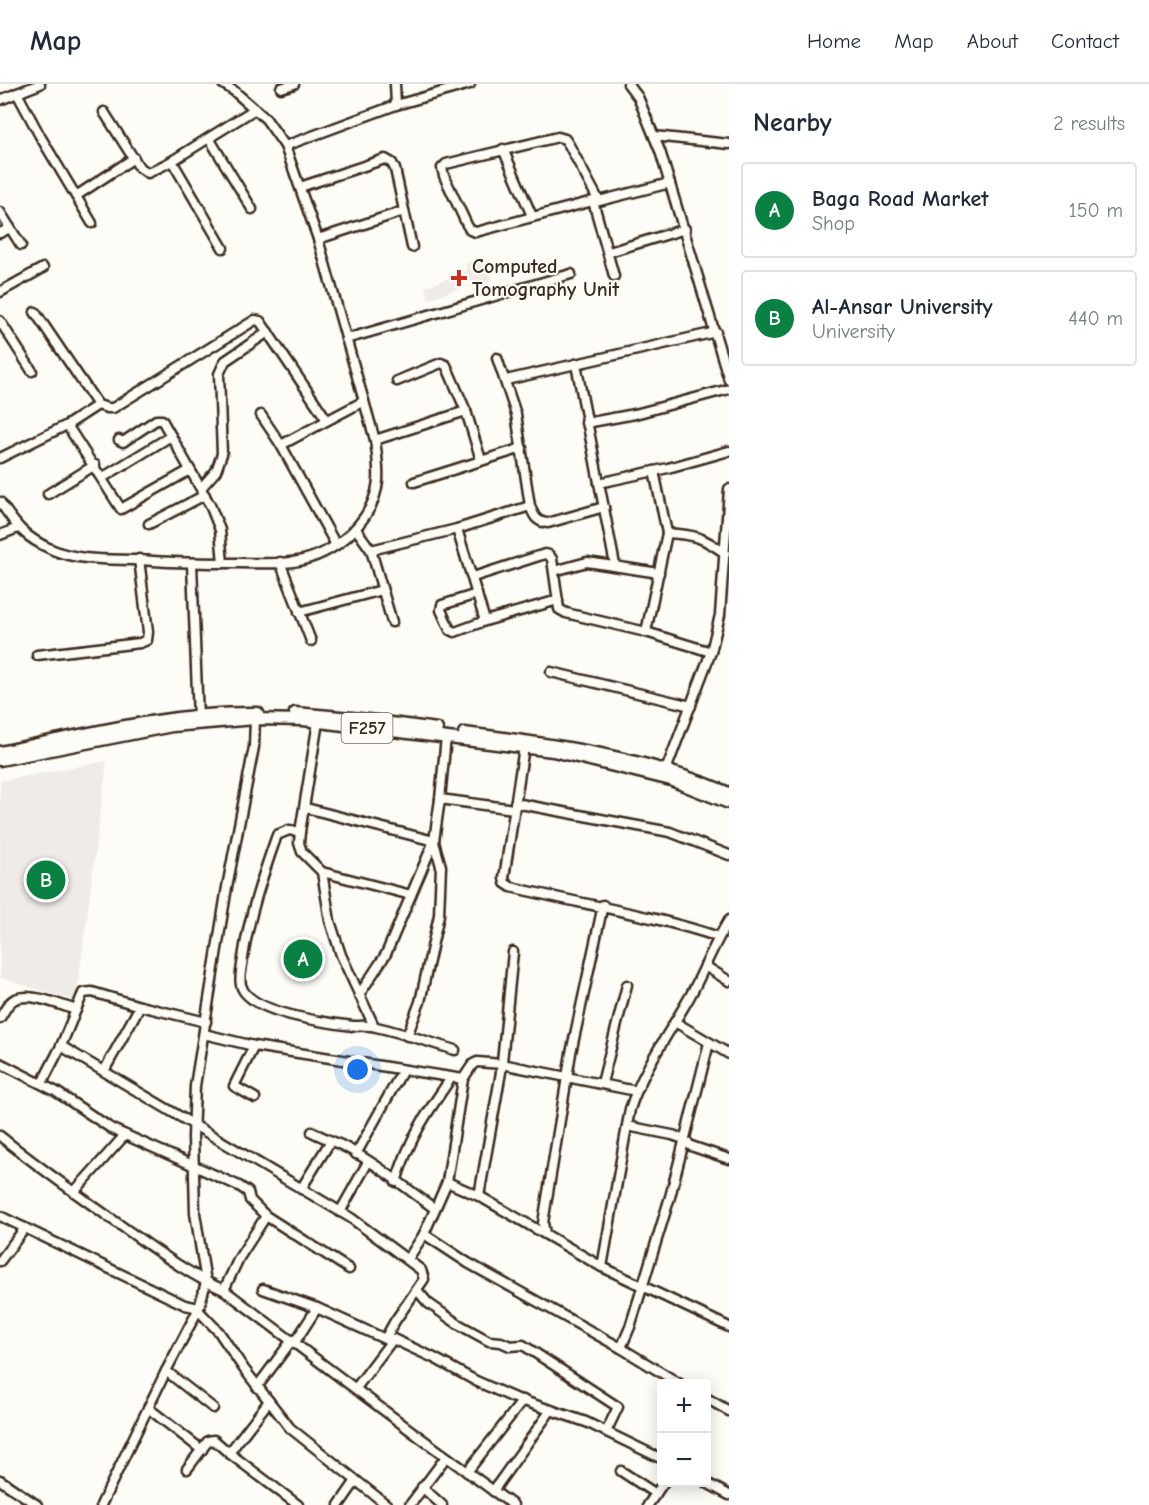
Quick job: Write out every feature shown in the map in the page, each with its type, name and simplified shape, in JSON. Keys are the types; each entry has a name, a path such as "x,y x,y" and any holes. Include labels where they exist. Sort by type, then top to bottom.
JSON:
{"main road":[{"name":"F257","path":"0,760 236,712 303,713 523,739 587,750 666,770 729,793"},
{"name":"F257","path":"0,752 121,727 198,719 318,722 553,751 671,780 729,803"}],"street":[{"path":"0,100 40,84"},
{"path":"0,502 18,528 34,541 64,553 84,558 192,564 304,560 336,545 356,529 369,509 377,484 375,440 318,239 285,146 266,119 223,84"},
{"path":"281,88 294,84"},
{"path":"395,84 396,105"},
{"path":"285,146 396,105 470,84"},
{"path":"628,84 638,97 654,136 685,229 729,380"},
{"path":"17,93 92,223"},
{"path":"104,112 139,167 148,173 172,161 255,109"},
{"path":"654,136 729,144"},
{"path":"614,276 596,201 565,139 558,137 503,149 446,164 442,168 470,230 476,232 532,216 596,201 670,183"},
{"path":"209,138 252,209"},
{"path":"503,149 532,216"},
{"path":"76,196 134,158"},
{"path":"300,187 385,159 392,163 395,169 412,247"},
{"path":"172,161 223,248"},
{"path":"318,239 404,211"},
{"path":"0,212 21,245"},
{"path":"0,233 10,228"},
{"path":"609,252 685,229"},
{"path":"0,292 43,268"},
{"path":"346,339 571,274"},
{"path":"35,312 98,405 107,408 113,408 255,320 260,321 327,420"},
{"path":"0,321 32,371"},
{"path":"149,524 203,491 216,471 222,454 219,374 221,367 225,361 268,332"},
{"path":"506,380 716,332"},
{"path":"497,358 516,414 530,506 535,518 540,522 548,523 604,507"},
{"path":"397,381 441,363 446,365 466,411 481,460"},
{"path":"576,364 615,565"},
{"path":"586,423 664,407 729,389"},
{"path":"281,445 364,401"},
{"path":"0,458 67,425 98,405"},
{"path":"375,440 466,411"},
{"path":"261,415 281,445 336,545"},
{"path":"119,440 123,442 129,440 159,420 203,491 220,530 223,563"},
{"path":"67,425 121,509 190,470"},
{"path":"102,478 171,436"},
{"path":"414,482 522,448"},
{"path":"599,483 729,451"},
{"path":"48,494 94,465"},
{"path":"646,632 667,533 654,471"},
{"path":"666,770 711,652 720,615 729,489"},
{"path":"371,550 457,529 530,506"},
{"path":"0,535 18,528"},
{"path":"356,529 371,550 392,622"},
{"path":"457,529 485,621"},
{"path":"667,533 686,534 705,539 725,553"},
{"path":"472,577 545,554 549,555 552,559 559,609 566,613 646,632 711,652"},
{"path":"37,656 140,643 147,640 139,560"},
{"path":"280,562 311,641"},
{"path":"554,572 587,562 659,573"},
{"path":"192,564 198,719"},
{"path":"299,612 382,590"},
{"path":"477,594 442,605 441,609 450,630 455,632 558,600"},
{"path":"551,672 691,706"},
{"path":"101,1505 165,1371 199,1309 206,1282 195,1213 193,1126 195,1086 227,887 254,747 255,719"},
{"path":"318,722 306,808 300,832 299,843 302,852 322,872 411,895"},
{"path":"359,995 386,954 434,841 446,737"},
{"path":"524,747 505,883 555,898 603,905 677,922 719,936"},
{"path":"440,799 514,806 670,832 729,855"},
{"path":"306,808 434,841"},
{"path":"300,832 289,830 277,835 259,886 246,936 241,985 244,992 255,1002 300,1017 354,1026 374,1026 455,1050"},
{"path":"407,1036 420,1002 440,915 441,866 434,841"},
{"path":"322,872 330,921 341,955 374,1026"},
{"path":"544,1233 543,1223 568,1076 603,905"},
{"path":"602,1267 627,1126 636,1091 729,920"},
{"path":"480,1196 502,1064 513,952"},
{"path":"705,966 729,981"},
{"path":"602,1083 627,985"},
{"path":"42,1083 61,1046 83,993 92,992 206,1022"},
{"path":"0,1018 10,1002 16,998 39,998 76,1010"},
{"path":"104,1071 140,1006"},
{"path":"675,1022 729,1054"},
{"path":"204,1034 254,1046 463,1079"},
{"path":"621,1348 630,1327 670,1197 709,1043"},
{"path":"61,1046 339,1212 408,1259 423,1274 424,1279 389,1339 356,1388"},
{"path":"254,1046 234,1086 255,1098"},
{"path":"408,1259 424,1234 447,1182 463,1079 473,1064 477,1062 502,1064 636,1091"},
{"path":"0,1063 42,1083 112,1129 248,1192 250,1200 266,1216 349,1269"},
{"path":"356,1154 403,1070"},
{"path":"396,1182 409,1143 421,1121 451,1078"},
{"path":"627,1126 684,1139 690,1146 729,1159"},
{"path":"312,1132 356,1154 434,1208"},
{"path":"74,1192 125,1135"},
{"path":"1,1139 150,1246 206,1282 224,1290 513,1505"},
{"path":"301,1189 330,1142"},
{"path":"339,1212 368,1162"},
{"path":"447,1182 480,1196 602,1267 729,1327"},
{"path":"0,1216 185,1305 199,1309 219,1332 257,1387 290,1428 387,1505"},
{"path":"224,1290 239,1258 266,1216"},
{"path":"0,1261 25,1228"},
{"path":"424,1234 477,1268 673,1379"},
{"path":"263,1290 317,1308 434,1358 476,1381 586,1422 657,1457"},
{"path":"417,1290 428,1303 458,1324 489,1341 501,1342 510,1346 523,1345 618,1407 606,1432"},
{"path":"257,1387 317,1308"},
{"path":"165,1371 213,1408"},
{"path":"467,1472 523,1400"},
{"path":"229,1453 268,1401"},
{"path":"711,1401 729,1411"},
{"path":"148,1408 202,1450"},
{"path":"493,1491 551,1410"},
{"path":"187,1469 211,1439 298,1505"},
{"path":"410,1505 446,1457"},
{"path":"621,1471 656,1494"},
{"path":"0,1480 37,1505"},
{"path":"339,1505 356,1482"},
{"path":"711,1486 729,1496"},
{"path":"422,1487 442,1505"},
{"path":"648,1505 661,1487"}],"shaded area":[{"name":"Computed Tomography Unit","path":"476,257 477,260 485,257 492,277 491,281 473,288 469,278 459,282 460,288 429,299 425,287 467,271 465,264"},
{"path":"107,761 76,1001 0,978 0,781"}],"place":[{"name":"Computed Tomography Unit","path":"459,278"},
{"name":"Al-Ansar University","path":"46,880"},
{"name":"Baga Road Market","path":"303,959"}]}
